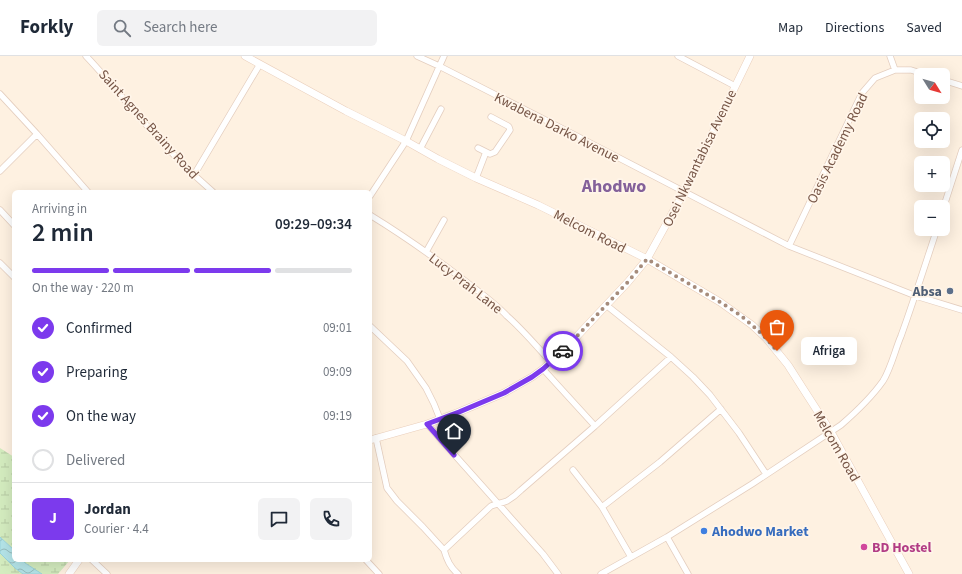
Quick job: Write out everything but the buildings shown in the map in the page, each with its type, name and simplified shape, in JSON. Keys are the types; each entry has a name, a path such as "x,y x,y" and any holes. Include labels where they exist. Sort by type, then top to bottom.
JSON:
{"main road":[{"name":"Melcom Road","path":"245,56 346,111 476,178 538,205 647,259 720,302 752,325 766,338 788,365 831,432 909,574"},
{"name":"Osei Nkwantabisa Avenue","path":"373,439 427,424 504,393 532,377 566,348 647,259 684,192 750,56"},
{"path":"69,574 78,562"}],"street":[{"name":"Saint Agnes Brainy Road","path":"86,56 150,129 210,190"},
{"name":"Kwabena Darko Avenue","path":"417,56 789,246 916,296 962,310"},
{"path":"372,193 406,141 444,56"},
{"path":"678,56 735,86"},
{"path":"890,56 895,70"},
{"path":"194,175 260,64"},
{"name":"Oasis Academy Road","path":"789,246 862,93 875,78 895,70 914,71"},
{"path":"950,82 962,86"},
{"path":"0,94 86,190"},
{"path":"420,149 441,109"},
{"path":"478,148 490,154 495,152 510,130 510,127 490,117"},
{"path":"0,170 37,134"},
{"path":"946,200 962,150"},
{"path":"476,178 486,152"},
{"path":"0,210 12,223"},
{"name":"Lucy Prah Lane","path":"372,216 426,252 487,298 507,315 551,362"},
{"path":"426,252 444,220"},
{"path":"601,574 752,484 831,432 854,414 884,379 890,366 916,296 935,236"},
{"path":"0,263 12,275"},
{"path":"606,305 643,334 693,377 721,409 766,474"},
{"path":"372,328 407,361 428,393 440,419"},
{"path":"444,550 491,506 509,500 521,490 595,426 670,357"},
{"path":"543,369 595,426"},
{"path":"602,507 660,462 721,409"},
{"path":"427,424 543,554 558,574"},
{"path":"373,439 387,488 397,501 444,550 448,562 458,574"},
{"path":"572,470 602,507 631,557"},
{"path":"667,536 688,574"},
{"path":"94,562 107,574"},
{"path":"368,562 379,574"}],"green space":[{"path":"0,448 12,456 12,548 0,537"},
{"path":"0,553 15,568 23,574 0,574"},
{"path":"24,562 68,562 58,574 42,574"}],"water":[{"path":"0,537 12,548 12,562 24,562 42,574 23,574 0,553"}],"way so far":[{"path":"563,351 628,282 647,259 740,315 766,338 777,351"}],"place":[{"name":"Absa","path":"950,291"},
{"name":"Afriga","path":"777,351"},
{"name":"Ahodwo Market","path":"704,531"},
{"name":"BD Hostel","path":"864,547"}],"district":[{"name":"Ahodwo","path":"614,186"}],"route":[{"path":"454,455 427,424 504,393 532,377 563,351"}]}
